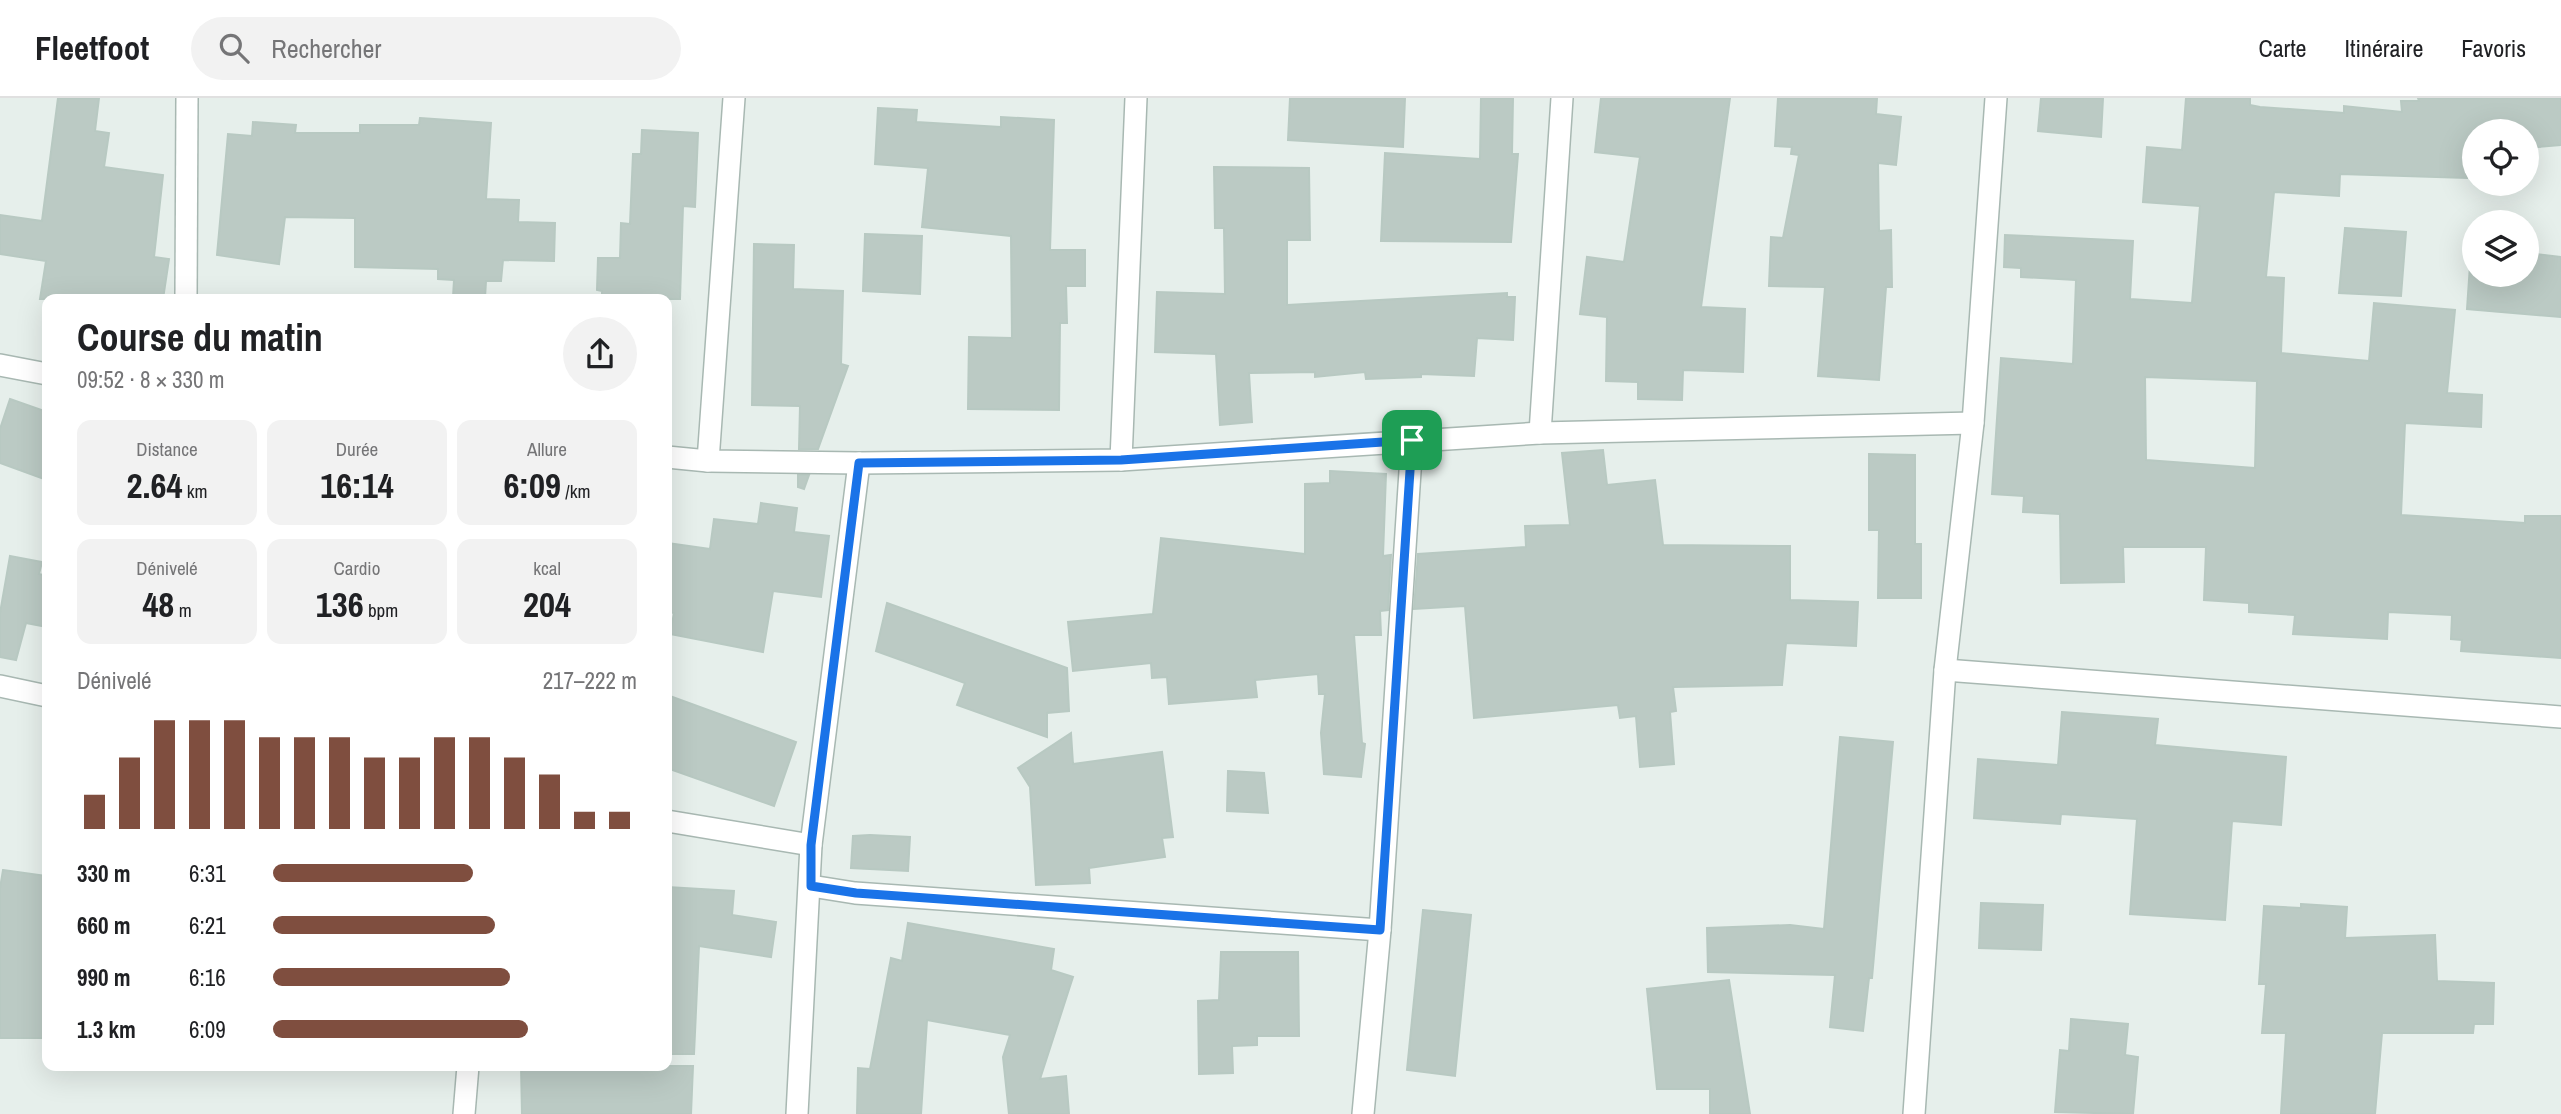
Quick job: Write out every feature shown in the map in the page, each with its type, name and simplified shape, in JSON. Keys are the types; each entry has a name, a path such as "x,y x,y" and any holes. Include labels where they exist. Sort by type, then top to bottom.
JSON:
{"street":[{"path":"186,294 187,98"},
{"path":"708,461 734,98"},
{"path":"1121,460 1136,98"},
{"path":"1540,433 1562,98"},
{"path":"1914,1114 1945,670 1973,423 1996,98"},
{"path":"0,365 42,373"},
{"path":"672,457 708,461 859,463 1121,460 1540,433 1973,423"},
{"path":"1363,1114 1380,930 1412,440"},
{"path":"797,1114 811,886 811,845 859,463"},
{"path":"1945,670 2561,717"},
{"path":"0,686 42,695"},
{"path":"672,822 811,845"},
{"path":"811,886 856,893 1380,930"},
{"path":"464,1114 467,1071"}],"building":[{"path":"58,98 99,98 95,131 109,133 104,167 163,175 154,257 169,259 164,294 42,294 40,299 46,261 0,254 0,215 42,221"},
{"path":"1290,98 1405,98 1403,147 1288,140"},
{"path":"1481,98 1513,98 1512,154 1518,154 1511,242 1381,241 1385,153 1480,159"},
{"path":"1601,98 1730,98 1701,307 1745,309 1743,372 1683,370 1682,400 1638,399 1638,382 1606,381 1607,317 1580,314 1587,257 1624,262 1640,157 1595,152"},
{"path":"1778,98 1877,98 1876,114 1901,117 1896,165 1878,163 1879,231 1891,230 1892,287 1886,287 1879,380 1818,376 1825,287 1769,286 1771,237 1783,238 1799,155 1791,154 1792,147 1775,146"},
{"path":"2041,98 2103,98 2101,137 2038,131"},
{"path":"2186,98 2250,98 2250,105 2260,107 2344,113 2344,106 2402,112 2401,101 2419,101 2418,98 2561,98 2561,145 2539,147 2539,119 2462,119 2462,178 2340,174 2339,196 2274,192 2266,277 2284,278 2281,353 2369,361 2374,303 2455,310 2447,393 2482,395 2481,427 2405,423 2401,515 2525,523 2525,516 2561,516 2561,658 2461,651 2462,640 2451,639 2452,615 2388,612 2387,639 2293,634 2295,615 2249,612 2249,603 2204,600 2206,547 2123,547 2124,582 2061,583 2060,514 2023,512 2024,496 1992,494 2001,358 2073,364 2076,280 2021,277 2021,268 2004,267 2005,235 2133,241 2130,299 2192,303 2200,206 2143,202 2147,147 2182,150","holes":["2145,377 2257,381 2255,468 2146,460"]},
{"path":"878,108 917,110 916,122 1001,127 1001,117 1054,120 1050,250 1085,250 1085,286 1066,286 1067,323 1060,323 1059,410 968,409 969,337 1012,338 1011,236 922,227 928,168 875,164"},
{"path":"420,118 491,123 486,199 519,200 518,222 555,223 554,261 503,260 501,281 486,281 485,294 453,294 454,280 438,279 438,269 355,267 355,218 285,217 279,264 217,255 228,134 252,136 253,122 296,125 295,133 360,133 360,125 419,125"},
{"path":"642,130 698,133 695,207 683,206 680,299 672,299 672,294 602,294 602,291 597,290 598,258 620,258 621,223 630,224 633,154 641,154"},
{"path":"1214,167 1309,168 1310,240 1287,240 1287,305 1507,293 1507,297 1515,297 1513,340 1477,338 1474,376 1421,374 1421,377 1366,379 1365,372 1315,377 1315,372 1249,373 1252,422 1220,425 1216,354 1155,352 1157,292 1225,294 1224,228 1215,228"},
{"path":"2345,228 2406,232 2401,296 2339,293"},
{"path":"865,234 922,236 920,294 863,291"},
{"path":"754,244 794,245 793,289 843,291 841,364 848,366 818,449 799,449 800,406 752,405"},
{"path":"2539,254 2561,257 2561,317 2467,309 2468,287 2539,287"},
{"path":"10,399 42,410 42,478 0,463 0,429"},
{"path":"1603,450 1607,485 1655,480 1663,545 1790,546 1790,600 1858,602 1856,646 1786,643 1782,685 1673,687 1676,711 1670,712 1674,764 1640,767 1636,716 1620,718 1618,705 1474,718 1465,606 1414,609 1418,554 1526,547 1525,526 1570,525 1562,453"},
{"path":"1869,454 1915,455 1915,544 1921,544 1921,598 1878,598 1879,530 1869,530"},
{"path":"1330,471 1386,474 1383,556 1391,555 1388,610 1380,611 1381,635 1354,635 1362,743 1365,744 1361,777 1324,774 1321,733 1325,694 1319,694 1318,674 1255,680 1257,697 1169,704 1167,677 1152,678 1151,663 1073,671 1068,622 1153,614 1161,538 1305,554 1305,484 1330,483"},
{"path":"798,475 809,475 804,489 798,487"},
{"path":"761,503 797,508 794,532 829,536 821,597 773,591 763,652 672,634 672,544 710,549 714,519 758,524"},
{"path":"10,556 42,562 39,574 42,575 42,626 26,623 16,660 0,657 0,613"},
{"path":"887,603 1067,668 1069,711 1047,713 1047,737 957,705 965,683 876,651"},
{"path":"672,697 796,742 774,806 672,770"},
{"path":"2062,712 2158,719 2155,745 2286,757 2281,825 2232,821 2225,920 2130,914 2137,819 2061,814 2060,824 1974,818 1978,759 2058,765"},
{"path":"1071,733 1073,764 1162,752 1173,837 1162,838 1165,857 1089,868 1090,883 1036,885 1030,787 1018,768"},
{"path":"1840,737 1893,742 1872,978 1869,978 1863,1031 1830,1027 1835,975 1708,972 1707,928 1790,925 1824,929"},
{"path":"1228,771 1264,773 1268,813 1227,811"},
{"path":"853,836 910,837 908,871 851,868"},
{"path":"3,870 42,875 42,1038 0,1038 0,888"},
{"path":"672,887 734,891 732,915 776,922 771,957 699,946 694,1054 672,1054"},
{"path":"1981,903 2043,905 2041,950 1979,948"},
{"path":"2301,904 2347,907 2345,938 2435,935 2437,981 2494,983 2493,1024 2474,1024 2473,1033 2382,1033 2375,1114 2281,1114 2286,1033 2262,1033 2266,984 2259,984 2264,906 2301,908"},
{"path":"1423,910 1471,915 1455,1076 1407,1070"},
{"path":"908,923 1054,949 1051,970 1073,977 1040,1079 1066,1076 1069,1114 1009,1114 1003,1057 1010,1035 927,1020 921,1114 857,1114 858,1068 870,1069 891,958 902,961"},
{"path":"1221,952 1298,952 1299,1036 1257,1036 1257,1045 1232,1046 1233,1073 1199,1074 1198,1001 1219,1000"},
{"path":"1729,980 1750,1114 1710,1114 1710,1089 1657,1089 1647,989"},
{"path":"2071,1019 2128,1024 2125,1055 2138,1057 2133,1114 2055,1112 2060,1050 2069,1051"},
{"path":"672,1066 693,1066 691,1114 522,1114 521,1071 672,1071"}],"route":[{"path":"1412,440 1380,930 856,893 811,886 811,845 859,463 1121,460 1412,440"}]}
